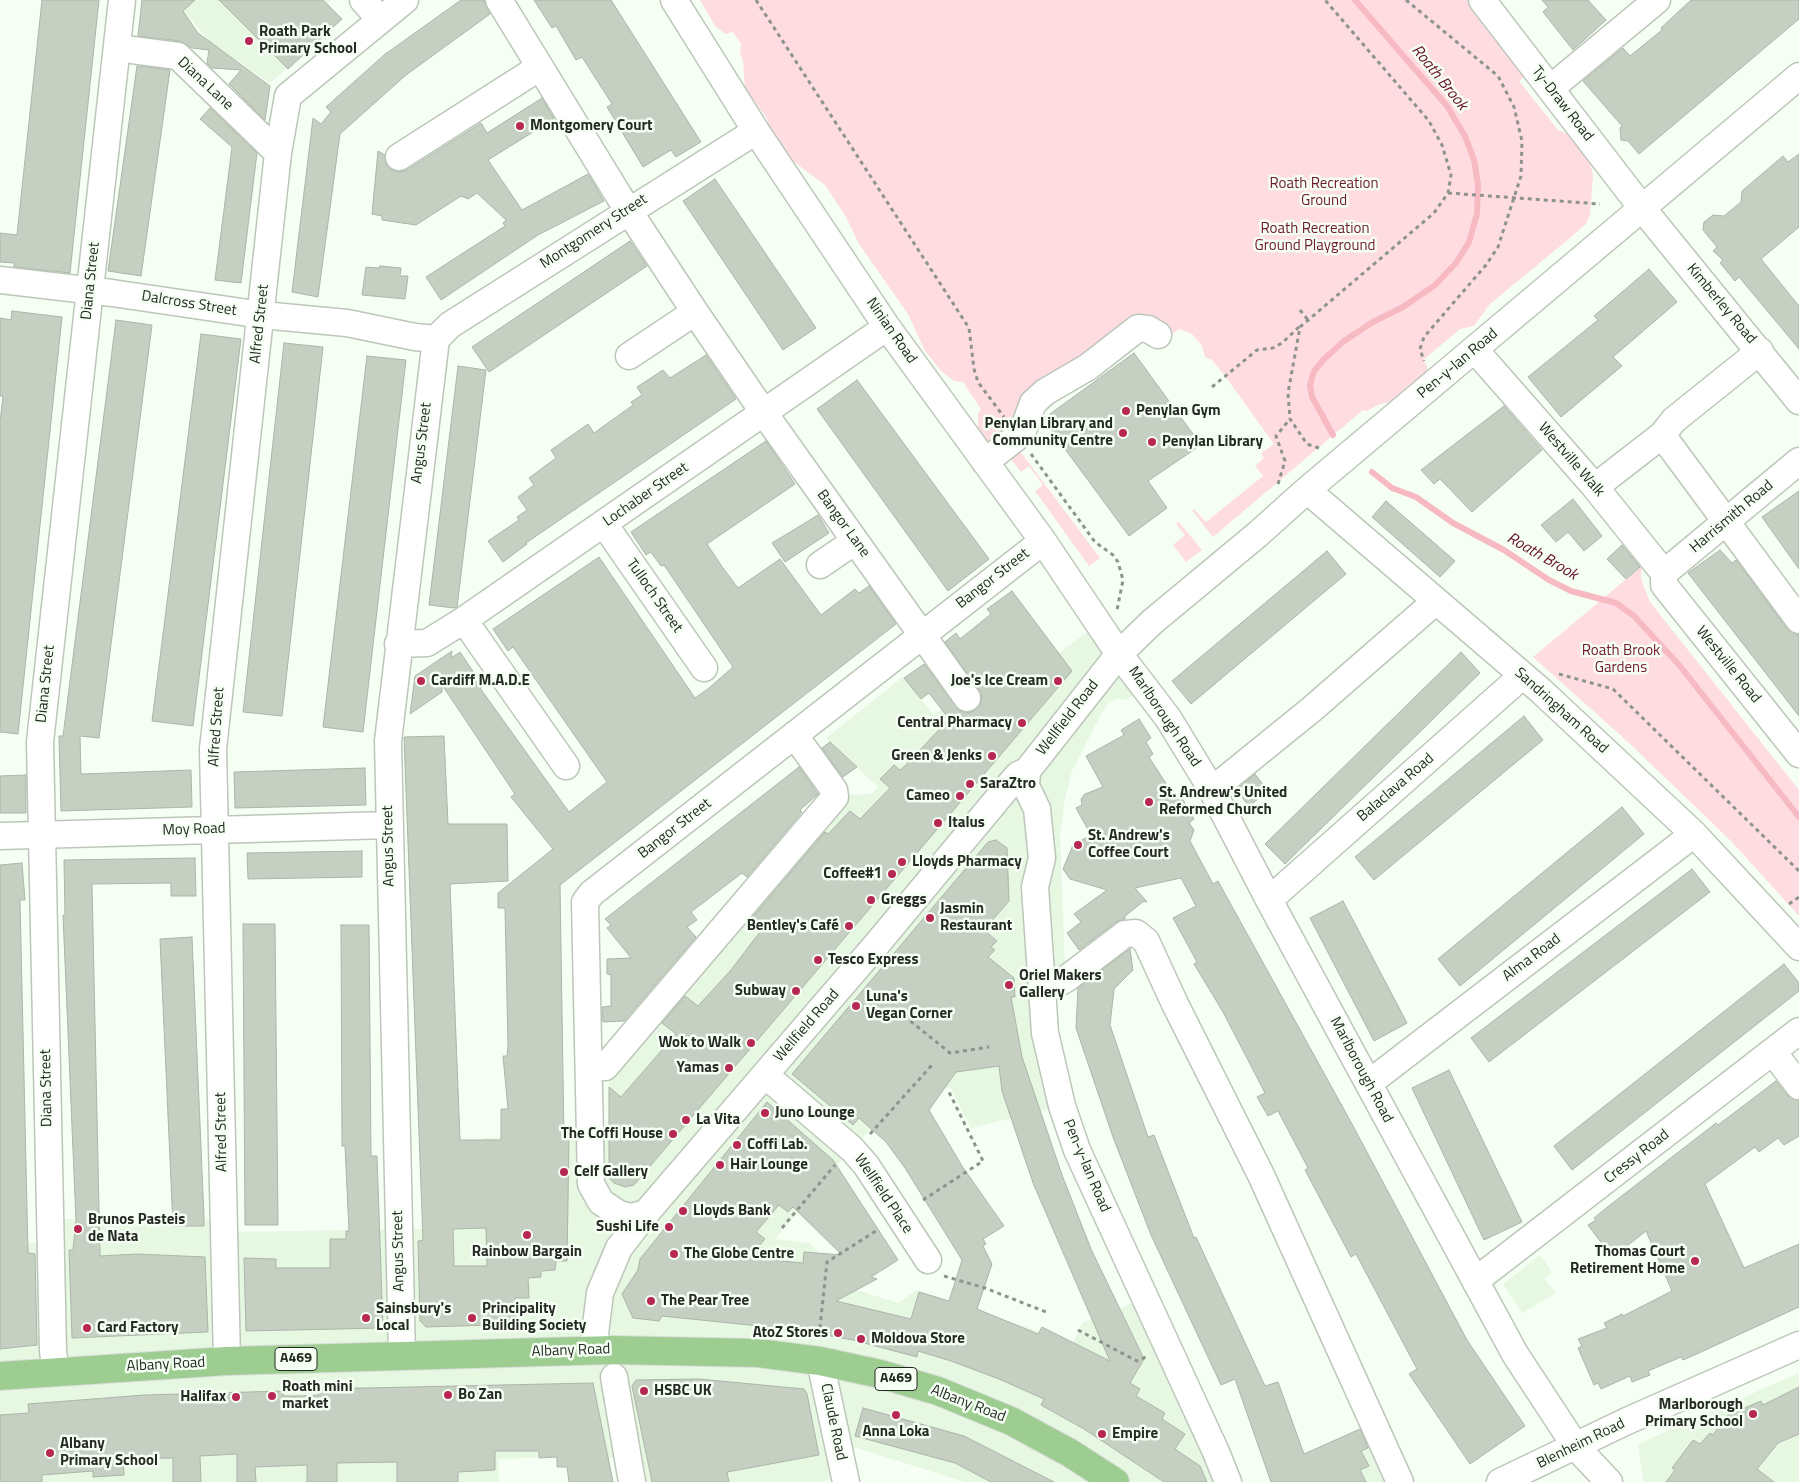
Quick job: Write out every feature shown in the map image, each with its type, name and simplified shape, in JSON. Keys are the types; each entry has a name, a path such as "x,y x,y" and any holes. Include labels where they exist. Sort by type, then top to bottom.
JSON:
{"main road":[{"name":"Albany Road","path":"0,1376 227,1361 593,1350 819,1350 880,1374 938,1391 1011,1421 1070,1453 1115,1482"}],"street":[{"name":"Diana Street","path":"56,1371 53,1351 41,834 41,719 122,0"},
{"path":"363,0 380,19 405,0"},
{"name":"Bangor Lane","path":"499,0 629,210 695,312 764,413 967,698"},
{"name":"Ninian Road","path":"674,0 756,131 887,327 1043,541 1119,654"},
{"name":"Ty-Draw Road","path":"1482,0 1642,208"},
{"path":"1551,88 1657,0"},
{"name":"Alfred Street","path":"227,1361 214,734 262,315 278,153 288,96 380,19"},
{"name":"Diana Lane","path":"116,48 178,56 278,153"},
{"path":"399,157 540,67"},
{"name":"Pen-y-lan Road","path":"1119,654 1152,622 1258,534 1307,490 1331,456 1390,422 1799,76"},
{"name":"Montgomery Street","path":"436,339 450,325 756,131"},
{"name":"Kimberley Road","path":"1642,208 1799,401"},
{"name":"Dalcross Street","path":"0,280 90,290 262,315 347,323 415,337 436,339"},
{"path":"629,356 695,312"},
{"name":"Lochaber Street","path":"398,644 427,643 464,620 887,327"},
{"path":"985,462 1022,433 1033,403 1046,392 1088,367 1138,328 1148,329 1158,335"},
{"name":"Angus Street","path":"402,1356 388,741 398,644 436,339"},
{"name":"Westville Walk","path":"1475,350 1595,487 1664,573"},
{"path":"1595,487 1662,435 1674,420 1760,351"},
{"path":"1662,435 1799,620"},
{"name":"Harrismith Road","path":"1664,573 1799,460"},
{"name":"Sandringham Road","path":"1307,490 1531,683 1694,834 1799,947"},
{"name":"Tulloch Street","path":"604,524 704,668"},
{"path":"820,565 855,540"},
{"name":"Bangor Street","path":"646,1213 631,1217 618,1214 601,1202 590,1184 585,902 592,894 1043,541"},
{"name":"Westville Road","path":"1664,573 1664,584 1795,740"},
{"path":"1212,790 1312,709 1436,601"},
{"path":"464,620 566,766"},
{"name":"Wellfield Road","path":"593,1350 600,1293 619,1248 646,1213 1005,790 1018,775 1027,771 1119,654"},
{"name":"Marlborough Road","path":"1119,654 1168,718 1212,790 1269,900 1515,1354 1576,1447 1609,1482"},
{"name":"Balaclava Road","path":"1269,900 1531,683"},
{"path":"589,1068 605,1067 835,797 834,790 795,736"},
{"name":"Pen-y-lan Road","path":"1027,771 1026,786 1038,810 1042,858 1034,886 1045,1033 1062,1106 1077,1150 1228,1482"},
{"name":"Moy Road","path":"0,836 389,825"},
{"name":"Alma Road","path":"1369,1083 1694,834"},
{"path":"1041,992 1066,978 1125,934 1136,933 1146,942 1261,1175 1400,1482"},
{"name":"Cressy Road","path":"1475,1281 1799,1031"},
{"path":"1773,1052 1799,1086"},
{"name":"Wellfield Place","path":"765,1075 852,1149 866,1165 933,1267"},
{"name":"Blenheim Road","path":"1500,1482 1627,1422 1799,1345"},
{"name":"Claude Road","path":"819,1350 846,1482"},
{"path":"614,1386 632,1482"}],"path":[{"path":"756,0 969,328 974,369 978,382 1095,542 1113,555 1118,562 1123,580 1121,593"},
{"path":"1212,387 1257,350 1273,348 1282,343 1434,213 1448,193 1451,175 1442,145 1429,121 1402,87 1325,0"},
{"path":"1406,0 1498,76 1514,107 1522,141 1521,176 1516,197 1498,247 1486,265 1424,337 1420,349 1426,364"},
{"path":"1448,193 1600,204"},
{"path":"1300,310 1308,320"},
{"path":"1300,327 1288,393 1290,419 1307,444 1331,456"},
{"path":"1278,484 1285,461 1276,436 1290,419"},
{"path":"1531,683 1559,674 1613,689 1799,871"},
{"path":"1789,905 1799,897"},
{"path":"898,1011 950,1053 989,1046"},
{"path":"865,1140 932,1065"},
{"path":"923,1200 983,1161 948,1090"},
{"path":"782,1228 839,1161"},
{"path":"819,1350 827,1262 878,1230"},
{"path":"933,1267 1046,1312"},
{"path":"1078,1330 1137,1361 1146,1357"}],"shaded area":[{"name":"Roath Park Primary School","path":"175,0 331,0 288,40 303,55 270,83 210,42"},
{"path":"1100,622 1145,686 1126,700 1119,698 1110,701 1101,714 1072,771 1065,798 1060,835 1065,968 1041,993 1062,1106 971,1128 950,1087 944,1089 921,1075 836,1166 775,1239 810,1243 824,1260 822,1285 863,1292 898,1303 917,1290 1073,1343 1082,1323 1145,1298 1228,1482 965,1482 838,1442 845,1477 818,1482 632,1482 626,1454 608,1459 575,1460 553,1457 498,1459 499,1482 0,1482 0,1245 50,1242 50,1219 224,1220 225,1232 484,1228 483,1138 608,1137 609,1071 842,795 872,794 878,787 826,738 903,677 934,715 960,697 976,718"},
{"path":"1540,1255 1552,1272 1544,1278 1556,1293 1522,1313 1503,1284"},
{"name":"Marlborough Primary School","path":"1799,1373 1799,1482 1645,1482 1643,1480 1638,1444"},
{"path":"1382,1442 1400,1482 1292,1482"}],"green space":[{"name":"Roath Recreation Ground","path":"700,0 1477,0 1525,76 1519,81 1558,130 1581,140 1589,156 1593,176 1590,214 1586,224 1490,304 1474,326 1460,329 1423,360 1427,366 1429,381 1411,398 1380,404 1367,411 1363,410 1213,537 1192,510 1194,509 1206,522 1263,476 1255,466 1264,458 1261,453 1274,444 1225,376 1212,360 1205,357 1202,346 1192,334 1179,329 1172,334 1160,325 1020,425 992,442 983,438 978,430 978,414 981,409 963,382 954,381 942,372 925,351 908,314 859,244 846,217 825,185 785,155 773,137 766,117 745,88 743,61 740,53 741,44 733,32 725,34 715,26"},
{"path":"1020,451 1100,558 1089,566 1035,491 1043,485 1029,466 1021,472 1010,458"},
{"path":"1179,522 1202,550 1186,562 1173,545 1185,535 1176,524"},
{"name":"Roath Brook Gardens","path":"1642,566 1641,579 1650,602 1799,790 1799,916 1732,842 1628,742 1533,657"}],"building":[{"path":"42,0 99,0 70,273 14,267 14,263 0,262 0,233 17,235"},
{"path":"142,0 195,0 183,11 198,33 270,86 265,120 229,84 241,70 212,68 207,63 209,50 192,48 180,41 138,36"},
{"path":"219,0 323,0 342,19 288,69"},
{"path":"461,0 484,0 490,14 406,75 340,134 318,297 292,292 313,118 321,124 331,112 326,107 384,55"},
{"path":"534,0 611,0 701,142 676,157 671,150 643,167 607,107 612,104 582,57 576,60 556,26 552,28"},
{"path":"1542,0 1588,0 1606,20 1573,50 1543,12 1548,7"},
{"path":"1691,0 1799,0 1799,19 1639,154 1628,141 1621,140 1620,128 1622,126 1583,81 1623,48 1630,56 1662,30 1661,28"},
{"path":"137,66 170,70 141,276 108,271"},
{"path":"542,98 554,119 488,160 522,210 588,174 604,201 538,235 441,300 426,277 505,226 503,223 506,220 477,193 468,199 461,196 416,225 382,220 382,216 372,214 378,151 385,155 386,165 392,170 399,172 407,170 481,123 487,133"},
{"path":"210,108 257,153 241,283 215,280 232,147 200,119"},
{"path":"1799,154 1799,227 1761,259 1799,306 1799,349 1739,277 1735,281 1720,263 1723,260 1713,251 1717,247 1703,230 1704,222 1713,215 1724,216 1741,202 1742,191 1783,156 1788,162"},
{"path":"715,179 816,328 783,350 683,201"},
{"path":"630,241 647,266 489,372 472,347"},
{"path":"380,266 401,268 400,276 408,276 405,299 362,295 366,267 379,268"},
{"path":"1649,269 1677,302 1613,357 1622,366 1561,417 1528,377 1598,320 1594,316"},
{"path":"12,311 62,317 18,734 0,732 0,422 3,396 0,396 0,318 11,320"},
{"path":"116,320 152,325 99,738 80,736 81,774 191,770 192,807 61,811 59,736 63,736"},
{"path":"201,334 241,339 193,726 152,721"},
{"path":"284,343 323,347 282,716 243,712"},
{"name":"Penylan Library and Community Centre","path":"1134,353 1201,445 1148,481 1167,508 1129,536 1043,419"},
{"path":"706,355 736,399 526,543 503,562 488,541 519,520 517,517 527,510 518,497 534,485 529,478 556,458 551,450 588,424 594,433 633,405 631,402 642,395 637,387 663,370 670,378"},
{"path":"367,356 406,360 363,732 323,727"},
{"path":"458,366 486,370 457,607 454,608 429,605"},
{"path":"857,380 989,559 948,591 817,409"},
{"path":"1504,406 1542,450 1472,512 1440,479 1434,484 1421,470"},
{"path":"766,441 795,484 707,544 723,568 738,588 780,559 821,615 855,589 859,593 869,586 896,624 560,885 564,1139 569,1139 567,1261 556,1261 555,1270 541,1271 541,1277 528,1278 529,1298 515,1298 516,1324 510,1328 498,1328 493,1325 426,1327 420,1321 418,1241 423,1240 404,737 444,736 448,824 507,824 508,881 450,884 460,1140 501,1140 501,1109 508,1109 503,1056 507,1056 508,1046 505,908 498,908 498,893 553,849 511,797 515,794 442,685 442,692 410,714 415,676 452,651 451,658 460,652 483,686 480,688 569,812 607,782 513,647 508,651 493,629 599,557 695,698 733,667 664,565 661,566 651,552 646,555 631,532","holes":["486,1228 487,1266 454,1266 453,1229"]},
{"path":"1799,491 1799,569 1762,517"},
{"path":"1573,499 1602,536 1584,551 1568,532 1556,542 1541,525"},
{"path":"1386,501 1455,561 1440,577 1372,517"},
{"path":"818,515 829,533 785,562 772,543"},
{"path":"1622,545 1640,567 1626,579 1607,559"},
{"path":"1720,550 1732,563 1736,560 1787,629 1799,635 1799,716 1688,573"},
{"path":"1327,551 1346,574 1191,704 1172,681"},
{"path":"1012,591 1072,671 634,1185 625,1187 614,1183 609,1178 609,1087 621,1097 676,1034 662,1023 685,996 698,1006 731,970 763,928 752,918 825,832 828,834 850,811 860,819 890,788 880,779 894,765 900,770 904,767 949,719 929,693 921,699 904,678 924,664 960,711 969,713 980,705 982,697 979,690 945,642 956,633 960,639 991,614 987,609"},
{"path":"1461,652 1480,673 1285,864 1265,844"},
{"path":"1524,716 1543,740 1374,880 1355,857"},
{"path":"1139,719 1151,738 1146,742 1153,754 1149,757 1174,796 1179,793 1194,819 1189,823 1194,830 1190,841 1213,884 1218,881 1352,1124 1467,1340 1525,1426 1470,1464 1409,1374 1417,1369 1356,1254 1351,1257 1305,1170 1308,1168 1278,1111 1268,1116 1257,1097 1265,1093 1223,1012 1194,964 1197,962 1173,918 1196,906 1181,878 1135,888 1147,902 1144,901 1125,916 1125,919 1116,922 1079,950 1067,933 1081,922 1074,914 1107,890 1070,879 1063,869 1073,845 1091,835 1076,808 1082,805 1081,799 1085,794 1103,787 1086,756 1124,735 1121,730"},
{"path":"830,742 857,767 843,777 822,748"},
{"path":"799,767 818,794 800,810 802,812 747,877 742,873 691,912 697,920 687,927 696,937 624,1021 603,1022 602,1007 611,1006 611,975 607,974 607,959 631,958 607,928 611,925 605,919"},
{"path":"365,768 366,805 235,808 234,772"},
{"path":"1255,774 1268,791 1249,806 1236,790"},
{"path":"26,775 26,813 0,813 0,776"},
{"path":"1622,807 1644,834 1460,986 1438,959"},
{"path":"996,840 1007,848 1009,901 984,930 997,941 991,947 995,950 988,957 1014,978 1015,997 1011,997 1022,1057 1062,1175 1091,1249 1144,1359 1130,1383 1140,1389 1136,1396 1165,1413 1162,1419 1185,1434 1175,1449 1200,1466 1207,1482 1164,1482 1084,1429 1041,1405 1044,1399 951,1361 918,1351 917,1357 853,1340 798,1330 662,1316 659,1321 633,1318 622,1294 638,1270 640,1259 767,1102 833,1160 898,1260 871,1277 877,1279 836,1301 911,1319 919,1292 949,1301 962,1260 905,1168 886,1142 859,1118 853,1125 792,1074 988,842","holes":["999,1066 1002,1091 1033,1183 1110,1361 1042,1327 1038,1334 977,1309 992,1264 983,1246 986,1244 983,1239 1004,1226 962,1166 929,1110 956,1072","779,1205 788,1212 793,1207 842,1255 804,1252 803,1263 762,1259 763,1248 758,1247 765,1239 756,1232"]},
{"path":"362,851 362,877 248,879 247,853"},
{"path":"195,858 196,896 171,896 171,883 92,884 100,1256 137,1254 205,1257 208,1332 72,1338 69,1250 73,1250 76,1221 63,915 65,915 64,860"},
{"path":"22,863 25,900 20,900 28,1253 35,1254 37,1345 0,1349 0,865"},
{"path":"1692,869 1710,892 1489,1062 1471,1038"},
{"path":"1343,901 1407,1023 1374,1041 1310,918"},
{"path":"243,924 275,924 278,1225 245,1225"},
{"path":"341,925 369,925 371,1156 377,1156 383,1328 246,1331 244,1258 276,1259 276,1268 330,1268 330,1239 346,1239 346,1231 349,1231 345,1146 342,1146"},
{"path":"192,937 204,1226 173,1226 160,939"},
{"path":"1130,949 1133,970 1114,989 1110,1025 1148,1137 1154,1135 1194,1238 1196,1237 1265,1386 1278,1382 1304,1454 1360,1429 1368,1448 1361,1451 1369,1466 1360,1470 1366,1482 1271,1482 1235,1379 1221,1385 1151,1235 1113,1137 1076,1028 1078,988"},
{"path":"1784,964 1799,983 1799,991 1572,1170 1554,1146"},
{"path":"1449,1070 1522,1222 1484,1240 1412,1088"},
{"name":"Thomas Court Retirement Home","path":"1776,1081 1787,1095 1799,1101 1799,1136 1784,1145 1778,1138 1759,1152 1755,1147 1705,1184 1744,1268 1799,1244 1799,1307 1683,1360 1681,1357 1648,1371 1650,1375 1632,1382 1630,1376 1601,1389 1598,1383 1594,1385 1578,1348 1582,1346 1578,1339 1607,1328 1604,1323 1622,1314 1623,1316 1672,1291 1646,1231 1622,1250 1619,1246 1609,1253 1588,1225 1596,1220 1594,1218 1610,1205 1716,1123 1718,1125"},
{"path":"699,1379 804,1389 807,1394 819,1455 727,1472 729,1482 652,1482 632,1386 636,1380"},
{"path":"593,1383 613,1482 569,1482 567,1467 557,1467 557,1457 539,1458 539,1451 495,1451 495,1470 458,1472 458,1482 397,1482 397,1462 337,1463 337,1482 307,1482 307,1465 255,1467 256,1482 237,1482 237,1454 200,1456 201,1482 173,1482 173,1458 123,1459 124,1475 93,1477 93,1471 42,1475 42,1482 0,1482 0,1415 29,1413 28,1404 145,1395 283,1391 283,1396 301,1396 319,1395 319,1389"},
{"path":"1799,1387 1799,1434 1778,1443 1757,1469 1774,1482 1666,1482 1675,1470 1672,1468 1693,1440 1700,1444 1710,1433 1713,1435 1726,1416 1761,1401 1763,1405"},
{"path":"863,1408 964,1436 1054,1482 991,1482 955,1463 855,1436"}],"waterway":[{"name":"Roath Brook","path":"1333,435 1312,397 1310,385 1314,371 1344,341 1373,322 1403,307 1435,285 1456,263 1469,242 1477,214 1478,184 1474,160 1465,136 1447,106 1355,0"},
{"name":"Roath Brook","path":"1372,472 1392,488 1416,497 1453,523 1504,550 1549,580 1571,591 1616,603 1634,616 1680,666 1799,817"}],"place":[{"name":"Roath Park Primary School","path":"249,41"},
{"name":"Montgomery Court","path":"520,126"},
{"name":"Penylan Gym","path":"1126,411"},
{"name":"Penylan Library and Community Centre","path":"1123,433"},
{"name":"Penylan Library","path":"1152,442"},
{"name":"Cardiff M.A.D.E","path":"421,681"},
{"name":"Joe's Ice Cream","path":"1058,681"},
{"name":"Central Pharmacy","path":"1022,723"},
{"name":"Green & Jenks","path":"992,756"},
{"name":"SaraZtro","path":"970,784"},
{"name":"Cameo","path":"960,796"},
{"name":"St. Andrew's United Reformed Church","path":"1149,802"},
{"name":"Italus","path":"938,823"},
{"name":"St. Andrew's Coffee Court","path":"1078,845"},
{"name":"Lloyds Pharmacy","path":"902,862"},
{"name":"Coffee#1","path":"892,874"},
{"name":"Greggs","path":"871,900"},
{"name":"Jasmin Restaurant","path":"930,918"},
{"name":"Bentley's Café","path":"849,926"},
{"name":"Tesco Express","path":"818,960"},
{"name":"Oriel Makers Gallery","path":"1009,985"},
{"name":"Subway","path":"796,991"},
{"name":"Luna's Vegan Corner","path":"856,1006"},
{"name":"Wok to Walk","path":"751,1043"},
{"name":"Yamas","path":"729,1068"},
{"name":"Juno Lounge","path":"765,1113"},
{"name":"La Vita","path":"686,1120"},
{"name":"The Coffi House","path":"673,1134"},
{"name":"Coffi Lab.","path":"737,1145"},
{"name":"Hair Lounge","path":"720,1165"},
{"name":"Celf Gallery","path":"564,1172"},
{"name":"Lloyds Bank","path":"683,1211"},
{"name":"Sushi Life","path":"669,1227"},
{"name":"Brunos Pasteis de Nata","path":"78,1229"},
{"name":"Rainbow Bargain","path":"527,1235"},
{"name":"The Globe Centre","path":"674,1254"},
{"name":"Thomas Court Retirement Home","path":"1695,1261"},
{"name":"The Pear Tree","path":"651,1301"},
{"name":"Sainsbury's Local","path":"366,1318"},
{"name":"Principality Building Society","path":"472,1318"},
{"name":"Card Factory","path":"87,1328"},
{"name":"AtoZ Stores","path":"838,1333"},
{"name":"Moldova Store","path":"861,1339"},
{"name":"HSBC UK","path":"644,1391"},
{"name":"Bo Zan","path":"448,1395"},
{"name":"Roath mini market","path":"272,1396"},
{"name":"Halifax","path":"236,1397"},
{"name":"Marlborough Primary School","path":"1753,1414"},
{"name":"Anna Loka","path":"896,1415"},
{"name":"Empire","path":"1102,1434"},
{"name":"Albany Primary School","path":"50,1453"}],"park label":[{"name":"Roath Recreation Ground Playground","path":"1315,238"}]}
